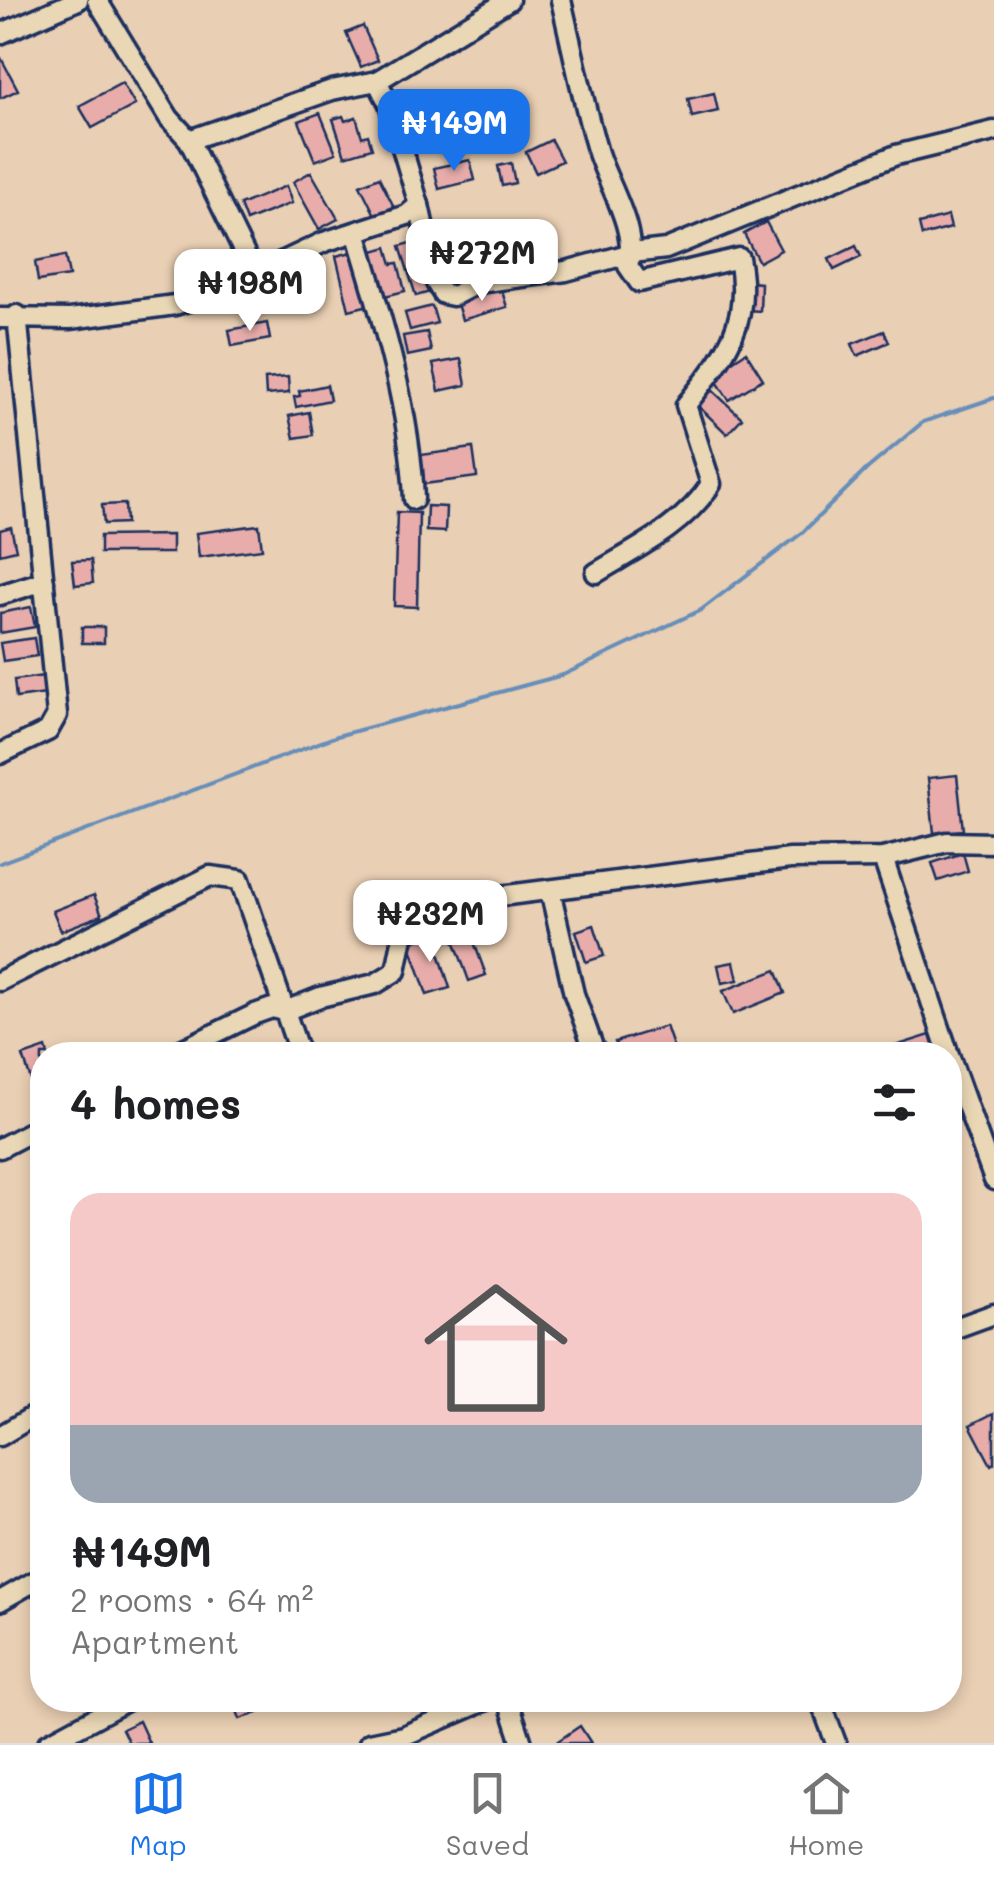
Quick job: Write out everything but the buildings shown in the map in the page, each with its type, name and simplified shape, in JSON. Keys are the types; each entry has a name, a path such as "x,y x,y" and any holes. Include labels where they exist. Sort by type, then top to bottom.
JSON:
{"street":[{"path":"0,34 78,0"},
{"path":"97,0 169,118 189,140 256,276"},
{"path":"189,140 332,90 377,81 509,0"},
{"path":"561,0 598,153 632,253 628,266 639,282 739,258 743,280 740,323 686,405 711,484 676,524 596,574"},
{"path":"377,81 388,104 418,205 436,283 443,294 453,296 478,282 566,271 632,253 655,252 896,155 994,131"},
{"path":"0,754 48,731 58,716 9,317 70,319 175,305 256,276 295,254 408,216 418,205"},
{"path":"356,232 384,326 412,466 414,499"},
{"path":"0,595 44,581"},
{"path":"197,1042 254,1014 272,1008 284,1011 392,976 403,936 425,921 500,896 790,859 883,858 947,842 994,843"},
{"path":"883,858 945,1042"},
{"path":"0,981 210,876 234,878 240,880 295,1042"},
{"path":"550,890 574,994 591,1042"},
{"path":"962,1090 994,1180"},
{"path":"0,1148 30,1132"},
{"path":"962,1326 994,1314"},
{"path":"0,1436 30,1418"},
{"path":"0,1601 30,1584"},
{"path":"48,1743 106,1712"},
{"path":"369,1743 403,1736 460,1712"},
{"path":"512,1712 522,1743"},
{"path":"824,1712 836,1743"}],"waterway":[{"path":"0,863 337,736 563,675 701,610 802,533 867,469 923,422 994,398"}]}
